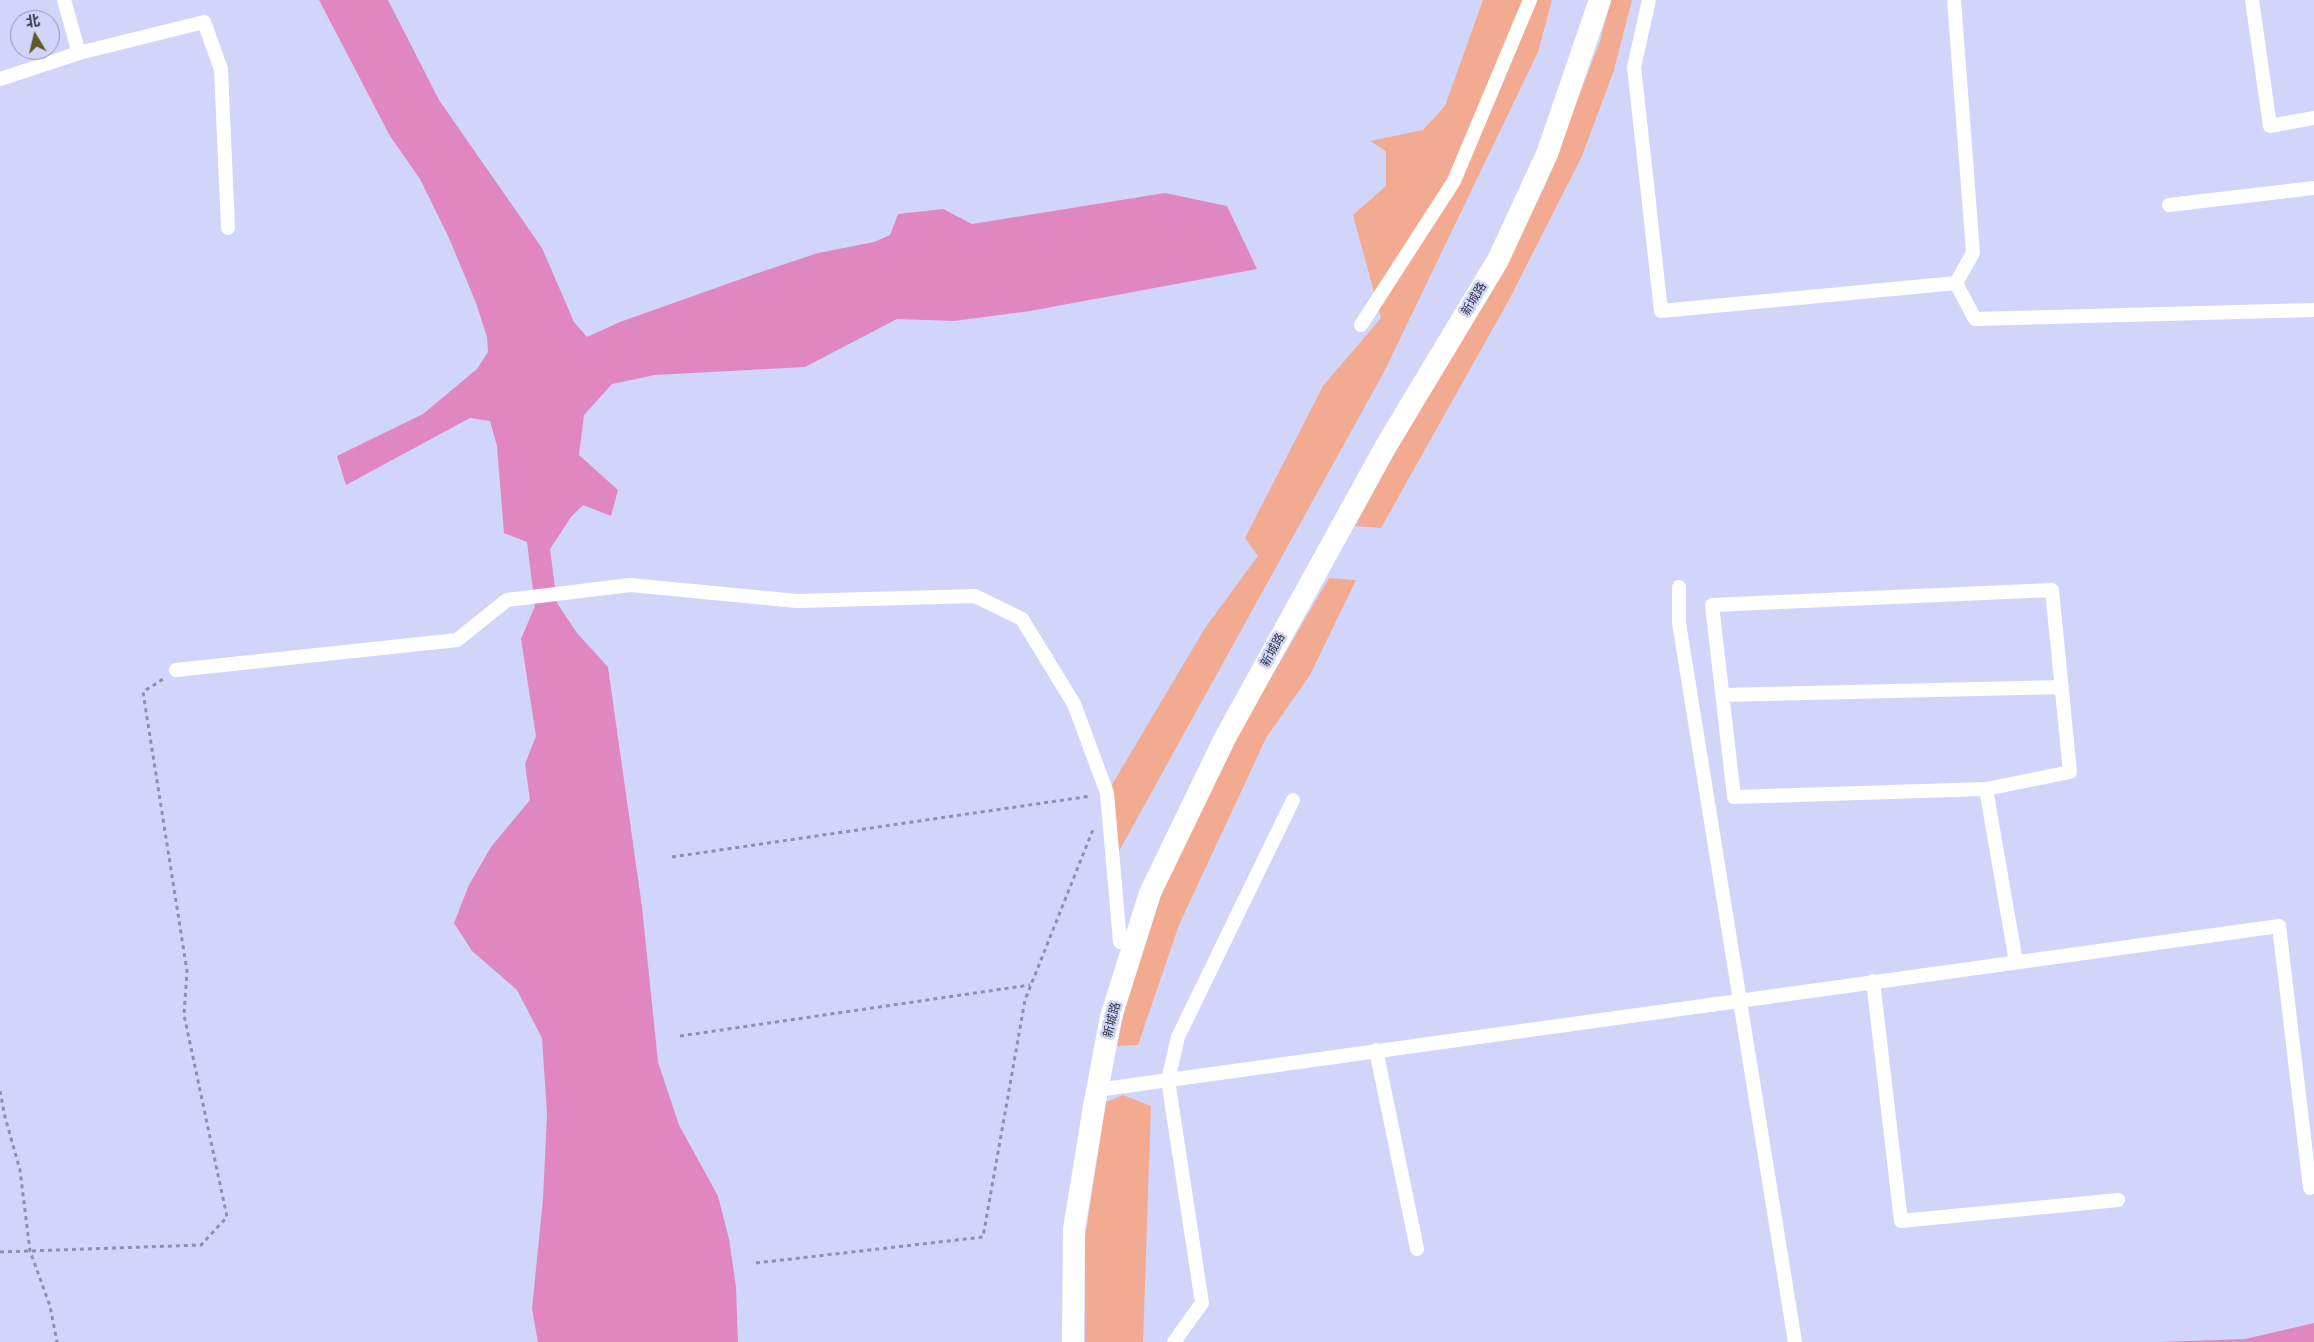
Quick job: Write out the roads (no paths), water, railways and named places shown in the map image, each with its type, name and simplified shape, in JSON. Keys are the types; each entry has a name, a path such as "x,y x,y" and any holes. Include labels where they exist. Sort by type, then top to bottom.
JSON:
{"main road":[{"name":"新城路","path":"1058,1342 1059,1227 1097,1014 1137,888 1212,731 1373,439 1485,253 1534,149 1585,0"},
{"name":"新城路","path":"1073,1342 1074,1228 1097,1090 1111,1017 1150,894 1234,721 1386,446 1498,260 1548,154 1600,0"}],"street":[{"path":"64,0 79,53"},
{"path":"1361,325 1454,182 1530,0"},
{"path":"1649,0 1634,67 1661,311 1956,283"},
{"path":"1954,0 1973,253 1956,283"},
{"path":"2252,0 2270,126 2314,118"},
{"path":"0,79 79,53 204,22 221,69 228,228"},
{"path":"2169,205 2314,188"},
{"path":"1956,283 1976,319 2314,310"},
{"path":"176,670 457,640 507,600 630,585 797,601 975,596 1022,620 1074,704 1107,793 1120,942"},
{"path":"1679,587 1679,623 1795,1342"},
{"path":"2052,590 2062,687 2070,772 1986,789 1734,797 1712,606 2052,590"},
{"path":"1722,695 2062,687"},
{"path":"1986,789 2016,962"},
{"path":"1174,1342 1202,1304 1168,1080 1178,1037 1293,800"},
{"path":"1097,1090 1741,999 2279,926 2310,1188"},
{"path":"1873,981 1902,1222 2118,1200"},
{"path":"1376,1050 1417,1249"}]}
